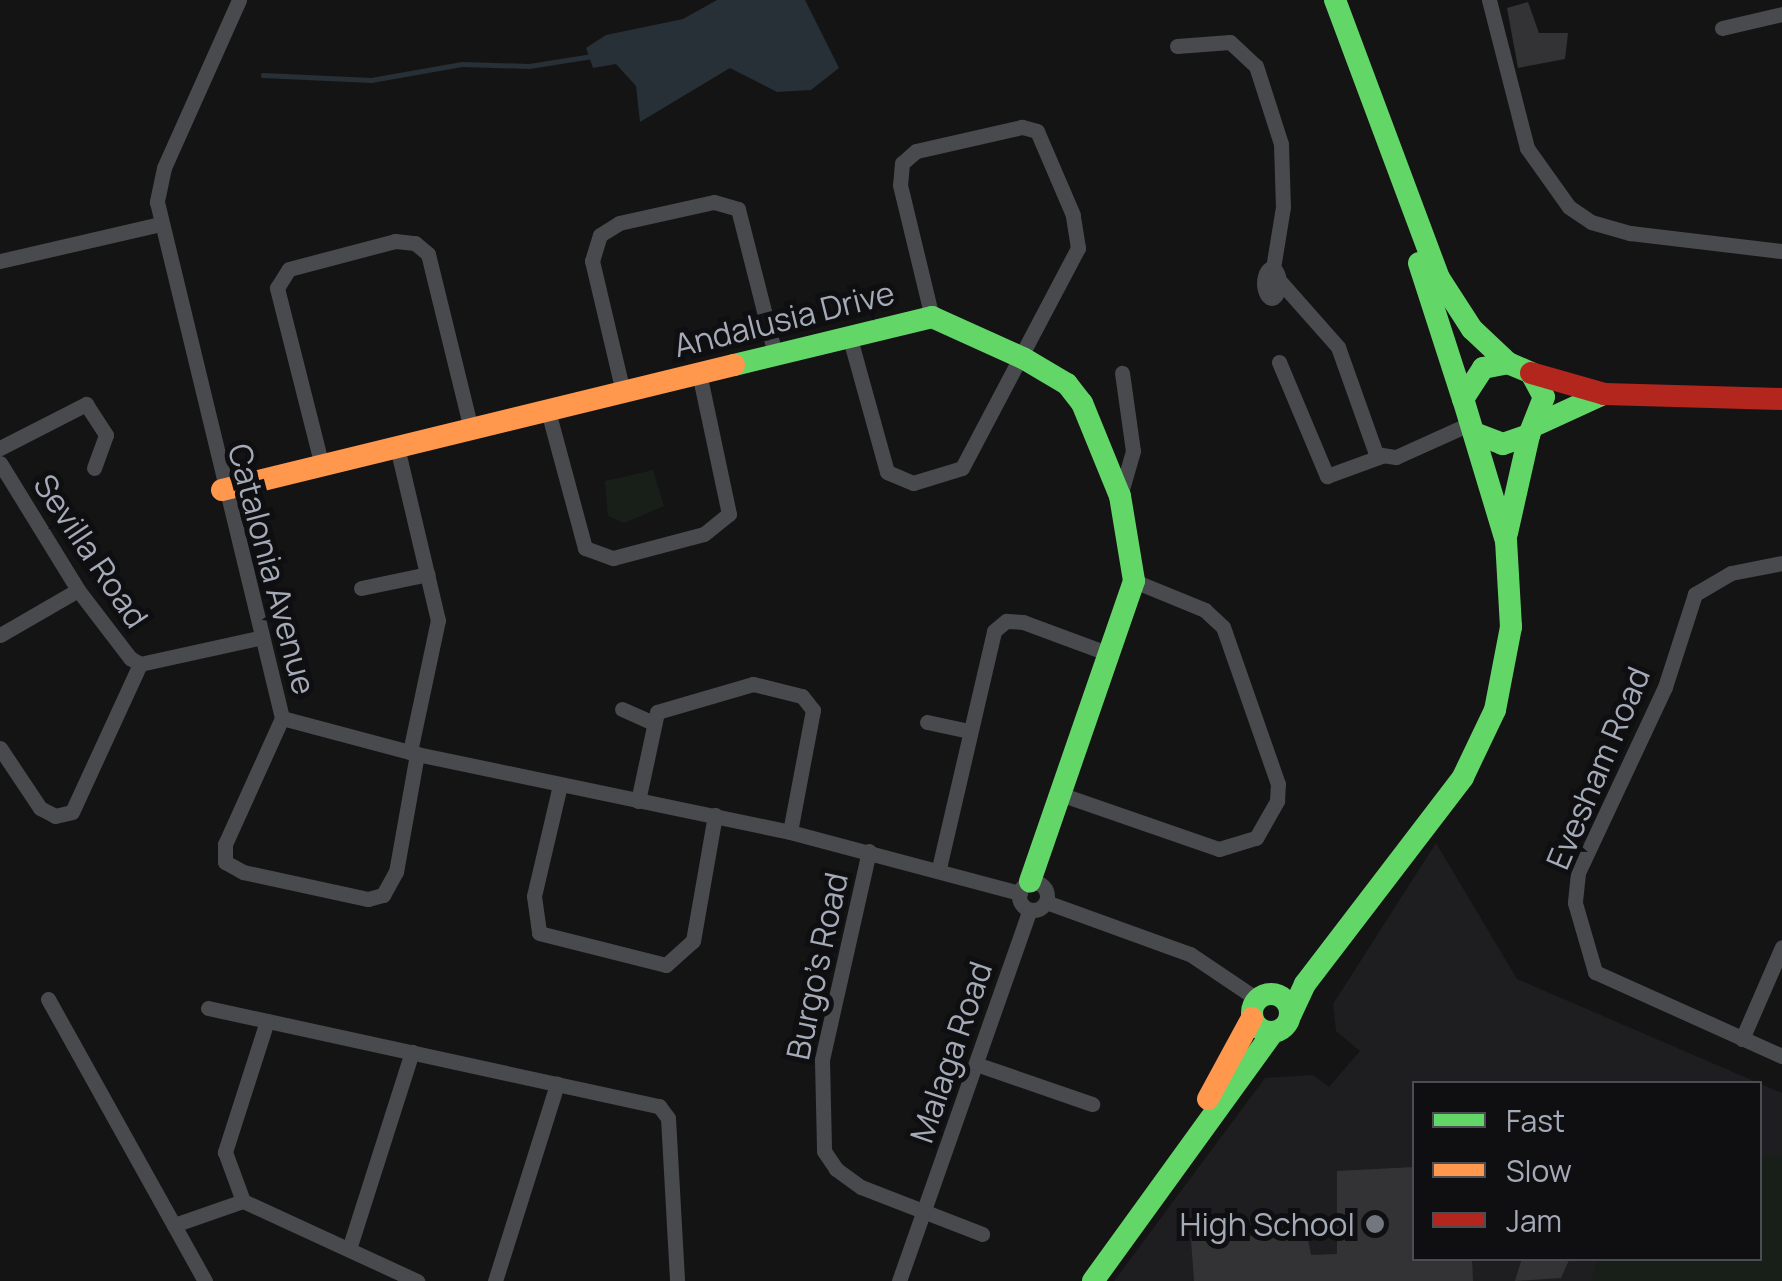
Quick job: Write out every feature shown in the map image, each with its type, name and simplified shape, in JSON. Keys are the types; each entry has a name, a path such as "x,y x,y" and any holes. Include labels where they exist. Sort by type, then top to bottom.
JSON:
{"street":[{"name":"Catalonia Avenue","path":"238,0 157,191 160,224 222,490 282,718 413,753 790,832 1025,888"},
{"path":"1334,0 1448,295 1508,363 1604,394 1782,399"},
{"path":"1489,0 1527,148 1542,178 1569,207 1591,222 1630,233 1782,251"},
{"path":"1722,28 1782,14"},
{"path":"1176,46 1230,42 1256,66 1280,144 1283,207 1275,273 1338,346 1372,450 1382,456"},
{"path":"849,335 884,466 902,482 936,479 962,468 1078,248 1050,151 1029,127 916,151 902,163 900,184 932,318"},
{"path":"1093,1281 1290,1014 1305,984 1436,816 1478,750 1507,665 1511,597 1506,541 1385,140"},
{"path":"623,392 592,261 600,235 619,223 714,202 738,209 775,354"},
{"path":"0,261 160,224"},
{"path":"322,466 278,288 289,269 396,241 415,242 428,254 472,429"},
{"name":"Andalusia Drive","path":"222,490 849,335 932,318 1023,358 1067,384 1082,403 1120,496 1134,581 1025,888"},
{"path":"1279,362 1327,476 1473,429 1503,444 1604,394"},
{"path":"1463,399 1473,376 1508,363"},
{"path":"548,410 585,548 613,558 704,534 729,514 700,373"},
{"path":"1120,496 1133,451 1122,373"},
{"path":"1506,541 1544,397 1530,373"},
{"path":"0,448 86,404 106,434 94,468"},
{"path":"282,718 224,844 226,862 236,870 368,899 383,895 396,872 436,630 428,574 397,447"},
{"name":"Sevilla Road","path":"0,463 78,590 116,644 140,664 258,638"},
{"name":"Evesham Road","path":"1782,564 1731,573 1695,594 1665,686 1575,889 1577,921 1595,972 1782,1056"},
{"path":"362,588 428,574"},
{"path":"1060,794 1219,849 1256,838 1278,802 1278,784 1223,627 1205,610 1134,581"},
{"path":"0,634 78,590"},
{"path":"940,868 969,731 1000,624 1024,622 1107,654"},
{"path":"0,748 40,808 55,816 72,812 140,664"},
{"path":"638,800 652,724 665,706 740,686 802,696 814,717 790,832"},
{"path":"622,709 652,724"},
{"path":"926,722 969,731"},
{"path":"560,784 534,896 539,934 666,966 693,941 715,816"},
{"name":"Burgo's Road","path":"868,851 822,1060 822,1140 826,1158 846,1178 924,1212"},
{"path":"1046,902 1046,890 1025,888 1030,910 1046,902 1190,954 1262,1004 1290,1014"},
{"name":"Malaga Road","path":"899,1281 1030,910"},
{"path":"1742,1039 1782,948"},
{"path":"1149,1202 1262,1004 1305,984"},
{"path":"48,999 205,1281"},
{"path":"1262,1004 1273,1032"},
{"path":"208,1008 558,1084 665,1112 677,1281"},
{"path":"267,1021 225,1152 243,1201 282,1223 350,1246 417,1281"},
{"path":"350,1246 412,1052"},
{"path":"976,1064 1092,1104"},
{"path":"495,1281 558,1084"},
{"path":"174,1224 243,1201"},
{"path":"924,1212 982,1234"}],"shaded area":[{"path":"717,0 805,0 839,68 811,90 777,92 730,68 640,122 636,86 616,64 593,68 586,48 606,35 683,19"},
{"path":"653,470 664,506 624,523 608,516 605,481"},
{"path":"1436,843 1517,979 1754,1081 1412,1081 1412,1261 1762,1261 1762,1084 1782,1093 1782,1281 1114,1281 1265,1078 1313,1075 1329,1087 1360,1051 1336,1031 1333,1004"},
{"path":"1762,1156 1782,1157 1782,1281 1591,1281 1597,1261 1762,1261"}],"building":[{"path":"1528,2 1539,33 1568,33 1565,59 1518,68 1507,8"},
{"name":"High School","path":"1412,1167 1412,1261 1472,1261 1473,1281 1194,1281 1191,1239 1291,1234 1291,1224 1305,1224 1311,1255 1337,1254 1337,1171"},
{"path":"1521,1261 1569,1261 1561,1278 1515,1281"}],"waterway":[{"path":"263,75 371,80 462,64 529,66 592,56"}],"traffic: fast":[{"path":"1335,0 1439,278 1472,329 1508,363"},
{"path":"1419,263 1463,399"},
{"path":"734,365 932,317 1023,358 1067,384 1082,403 1120,496 1134,581 1030,882"},
{"path":"1291,1014 1305,984 1463,777 1495,710 1511,627 1506,541 1463,399 1483,368 1508,363 1531,373 1544,397 1529,435 1503,444 1477,434"},
{"path":"1538,424 1601,395"},
{"path":"1507,533 1529,435"},
{"path":"1271,994 1285,999 1290,1013 1285,1027 1271,1032 1257,1027 1252,1013 1257,999 1271,994"},
{"path":"1093,1281 1273,1032"}],"traffic: slow":[{"path":"222,490 734,365"},
{"path":"1208,1099 1252,1018"}],"traffic: jam":[{"path":"1531,373 1604,394 1782,399"}],"place":[{"name":"High School","path":"1375,1224"}]}
